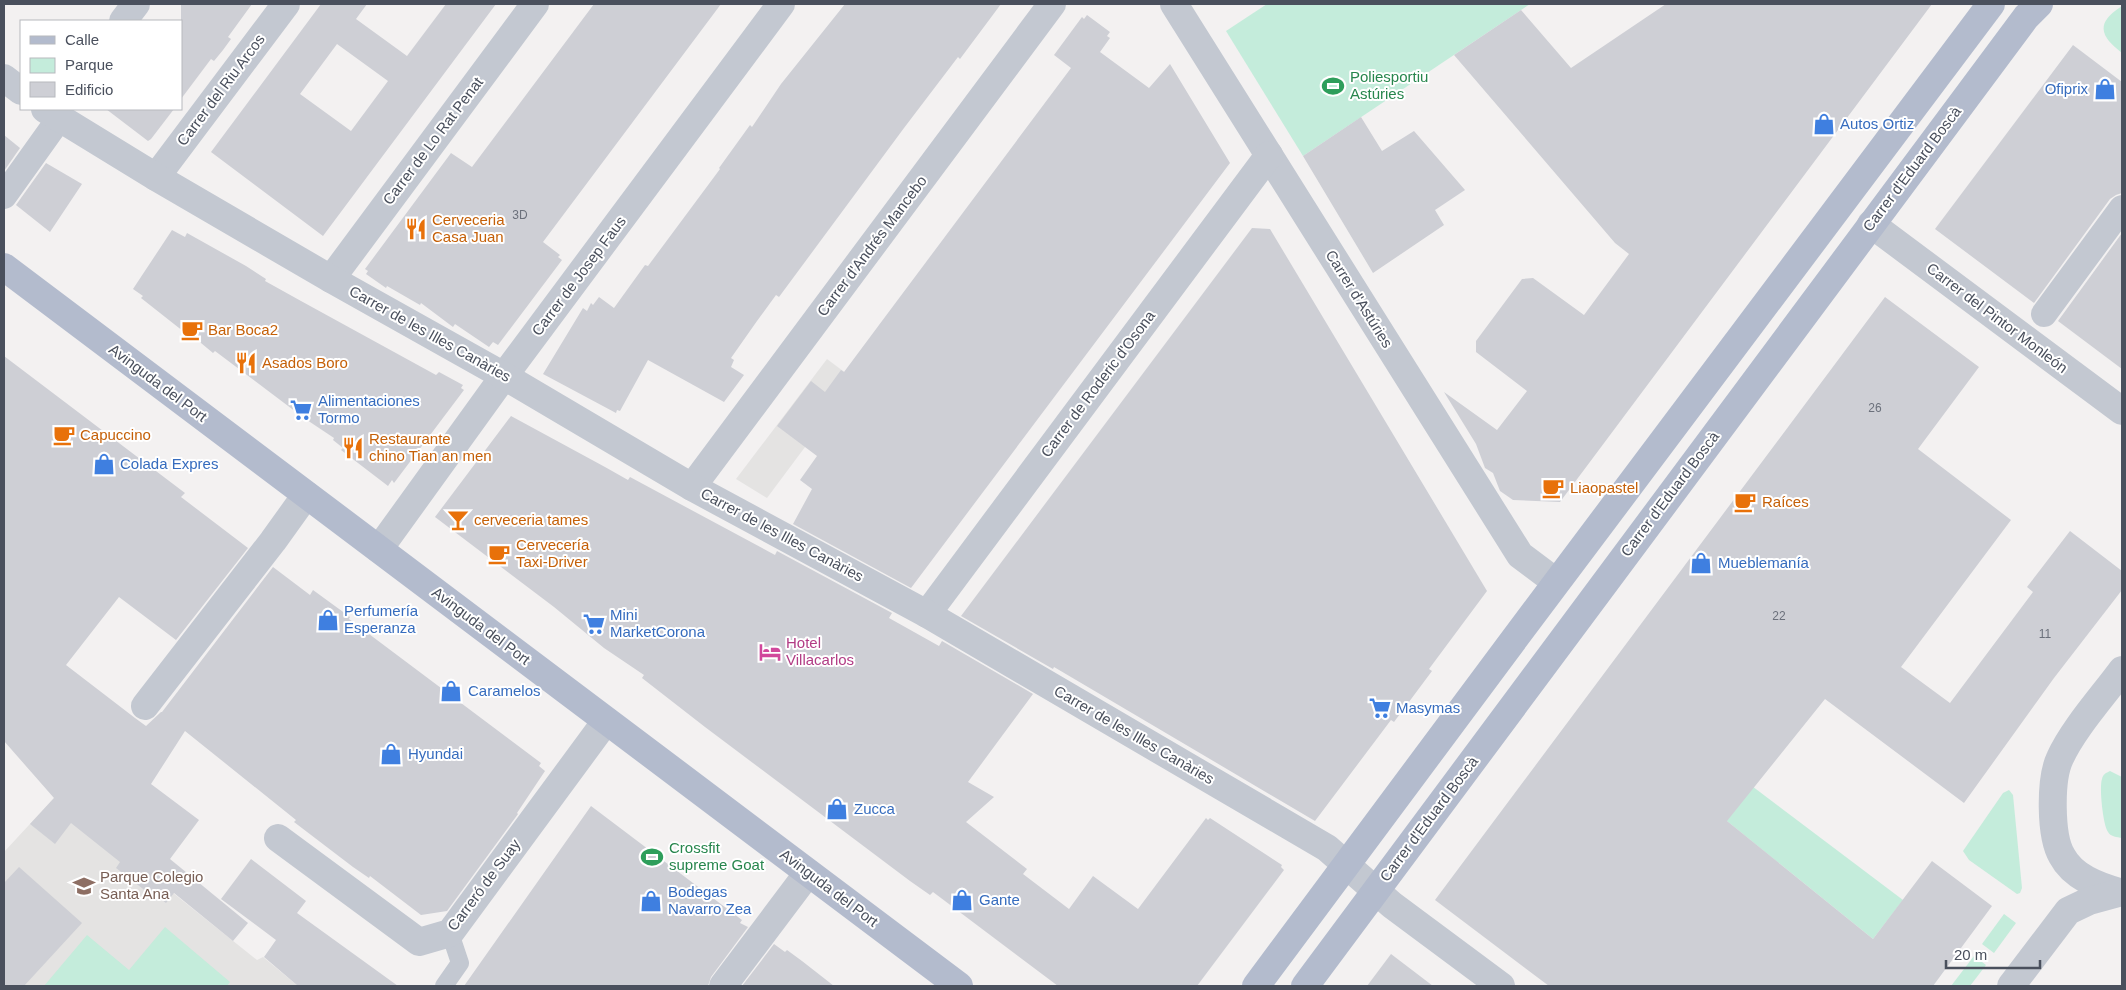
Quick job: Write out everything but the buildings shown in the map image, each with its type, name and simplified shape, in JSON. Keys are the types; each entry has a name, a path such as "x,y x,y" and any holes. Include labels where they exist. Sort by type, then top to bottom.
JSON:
{"main road":[{"path":"1256,986 1556,582 1991,4"},
{"name":"Carrer d'Eduard Boscà","path":"1304,986 1871,224 2020,25 2039,4"},
{"name":"Avinguda del Port","path":"4,267 959,986"}],"street":[{"path":"124,20 136,4"},
{"name":"Carrer del Riu Arcos","path":"156,177 286,4"},
{"name":"Carrer de Lo Rat Penat","path":"331,279 535,4"},
{"name":"Carrer de Josep Faus","path":"378,549 504,376 781,4"},
{"name":"Carrer d'Andrés Mancebo","path":"692,487 1052,4"},
{"name":"Carrer d'Astúries","path":"1174,4 1520,555 1556,582"},
{"path":"4,78 20,90"},
{"path":"4,196 56,112"},
{"name":"Carrer de les Illes Canàries","path":"56,112 156,177 331,279 504,376 692,487 927,614 1327,848 1392,905 1501,986"},
{"name":"Carrer de Roderic d'Osona","path":"927,614 1269,155"},
{"name":"Carrer del Pintor Monleón","path":"2044,314 2122,208"},
{"name":"Carrer del Pintor Monleón","path":"1871,224 2122,411"},
{"path":"145,706 276,537 306,495"},
{"path":"2121,892 2096,885 2080,876 2062,856 2055,833 2053,803 2054,782 2059,760 2067,744 2122,670"},
{"name":"Carreró de Suay","path":"278,838 419,942 450,933 606,721"},
{"path":"724,986 808,873"},
{"path":"2011,986 2068,911 2090,900 2121,892"}],"lane":[{"path":"444,986 460,963 450,933"}],"shaded area":[{"path":"827,359 855,380 767,498 736,479"},
{"name":"Parque Colegio Santa Ana","path":"54,798 257,960 263,957 298,986 4,986 4,852"}],"green space":[{"name":"Poliesportiu Astúries","path":"1267,4 1530,4 1303,156 1226,31"},
{"path":"2122,6 2122,53 2105,35 2104,24 2113,12"},
{"path":"2110,771 2122,777 2122,838 2109,834 2103,814 2101,783 2103,776"},
{"path":"1744,780 1903,900 1873,939 1717,813"},
{"path":"2009,790 2013,795 2022,888 2020,893 2017,894 1969,860 1963,851 2003,793"},
{"path":"2004,914 2016,923 1994,953 1982,944"},
{"path":"165,927 230,982 227,986 44,986 87,935 129,970"},
{"path":"1974,956 1986,965 1970,986 1951,986"}],"place":[{"name":"Poliesportiu Astúries","path":"1333,86"},
{"name":"Ofiprix","path":"2105,89"},
{"name":"Autos Ortiz","path":"1824,124"},
{"name":"Cerveceria Casa Juan","path":"416,229"},
{"name":"Bar Boca2","path":"192,330"},
{"name":"Asados Boro","path":"246,363"},
{"name":"Alimentaciones Tormo","path":"301,410"},
{"name":"Capuccino","path":"64,435"},
{"name":"Restaurante chino Tian an men","path":"353,448"},
{"name":"Colada Expres","path":"104,464"},
{"name":"Liaopastel","path":"1553,488"},
{"name":"Raíces","path":"1745,502"},
{"name":"cerveceria tames","path":"458,520"},
{"name":"Cervecería Taxi-Driver","path":"499,554"},
{"name":"Mueblemanía","path":"1701,563"},
{"name":"Perfumería Esperanza","path":"328,620"},
{"name":"Mini MarketCorona","path":"594,624"},
{"name":"Hotel Villacarlos","path":"770,652"},
{"name":"Caramelos","path":"451,691"},
{"name":"Masymas","path":"1380,708"},
{"name":"Hyundai","path":"391,754"},
{"name":"Zucca","path":"837,809"},
{"name":"Crossfit supreme Goat","path":"652,857"},
{"name":"Parque Colegio Santa Ana","path":"84,886"},
{"name":"Gante","path":"962,900"},
{"name":"Bodegas Navarro Zea","path":"651,901"}]}
